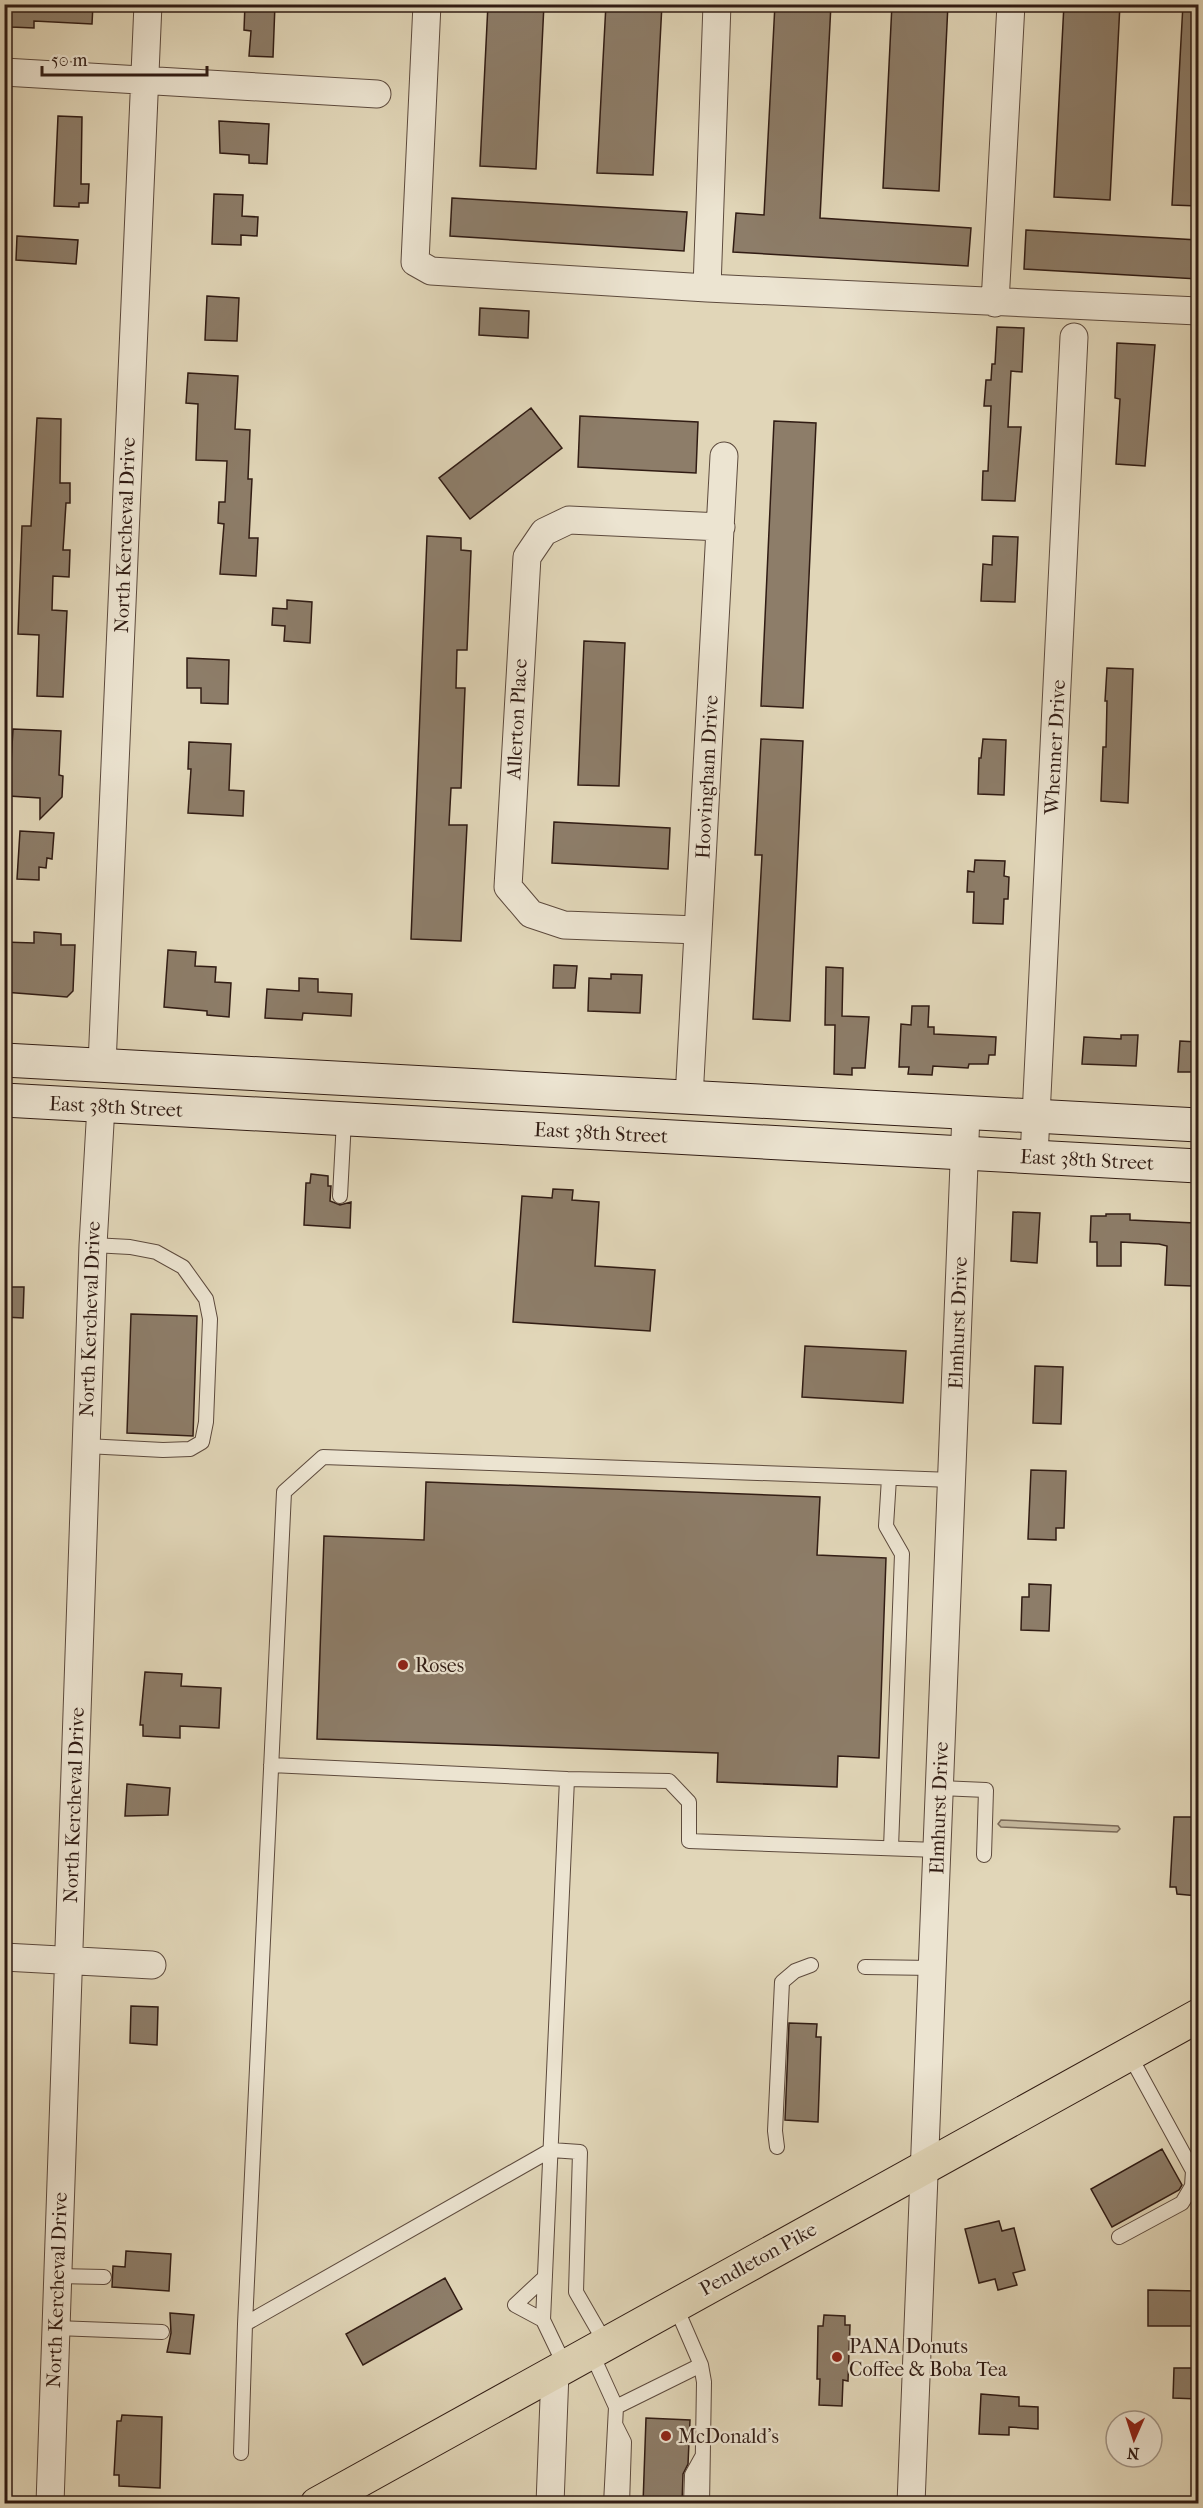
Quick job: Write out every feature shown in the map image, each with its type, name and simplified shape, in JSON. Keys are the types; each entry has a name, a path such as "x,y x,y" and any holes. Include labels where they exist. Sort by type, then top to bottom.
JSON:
{"main road":[{"name":"East 38th Street","path":"4,1060 1198,1125"},
{"name":"East 38th Street","path":"4,1100 1198,1166"},
{"name":"Pendleton Pike","path":"317,2504 1198,2016"}],"street":[{"name":"North Kercheval Drive","path":"102,1065 148,4"},
{"path":"427,4 416,262 430,271 707,288 1198,311"},
{"path":"707,288 717,4"},
{"path":"995,303 1011,4"},
{"path":"4,72 376,94"},
{"name":"Whenner Drive","path":"1034,1157 1074,337"},
{"name":"Hoovingham Drive","path":"689,1098 724,456"},
{"name":"Allerton Place","path":"698,930 564,925 531,914 508,886 508,875 527,557 544,532 569,520 721,527"},
{"name":"North Kercheval Drive","path":"50,2504 93,1245 101,1106"},
{"name":"Elmhurst Drive","path":"911,2504 966,1113"},
{"path":"4,1957 152,1965"},
{"path":"549,2504 579,2359"}],"lane":[{"path":"340,1196 344,1120"},
{"path":"86,1446 172,1450 190,1449 202,1442 206,1422 210,1319 206,1299 183,1267 156,1252 130,1247 93,1245"},
{"path":"241,2453 284,1492 323,1457 952,1480"},
{"path":"890,1478 886,1526 902,1554 891,1848"},
{"path":"271,1765 567,1779 669,1781 689,1802 689,1841 937,1850"},
{"path":"543,2320 567,1779"},
{"path":"940,1788 986,1790 984,1855"},
{"path":"777,2147 775,2119 782,1982 795,1971 811,1965"},
{"path":"865,1968 933,1968"},
{"path":"1119,2237 1182,2203 1192,2186 1193,2171 1129,2054"},
{"path":"245,2324 551,2150 580,2152 576,2292 579,2359"},
{"path":"57,2276 104,2277"},
{"path":"545,2277 515,2305 543,2320 579,2359 616,2407 611,2504"},
{"path":"675,2305 701,2365 704,2382 702,2504"},
{"path":"56,2328 162,2332"},
{"path":"616,2407 701,2365"},
{"path":"615,2424 624,2442 622,2504"},
{"path":"691,2504 692,2475 703,2456"}],"shaded area":[{"path":"1001,1820 1118,1826 1120,1829 1117,1832 1001,1827 998,1824"}],"building":[{"path":"4,4 93,4 92,24 34,21 34,28 11,27 11,20 4,20"},
{"path":"245,4 275,4 273,57 249,56 251,31 244,30"},
{"path":"488,4 544,4 536,169 480,166"},
{"path":"606,4 662,4 653,175 597,173"},
{"path":"775,4 831,4 820,218 971,228 968,266 733,252 736,213 764,215"},
{"path":"892,4 948,4 939,191 883,188"},
{"path":"1064,4 1120,4 1110,200 1054,197"},
{"path":"1183,4 1198,4 1198,206 1172,205"},
{"path":"58,116 82,117 81,184 89,184 88,203 79,203 79,207 54,206"},
{"path":"219,121 269,124 267,164 249,163 249,155 220,153"},
{"path":"214,194 243,195 242,216 258,217 257,236 241,235 241,245 212,244"},
{"path":"452,198 687,212 684,251 450,236"},
{"path":"1026,230 1198,240 1198,279 1024,269"},
{"path":"17,236 78,240 76,264 16,260"},
{"path":"207,296 239,298 237,341 205,340"},
{"path":"480,308 529,311 528,338 479,335"},
{"path":"997,327 1024,328 1022,372 1011,371 1008,427 1021,427 1015,501 982,500 983,471 988,471 991,406 984,406 986,380 991,380 992,364 995,364"},
{"path":"1117,343 1155,345 1145,466 1116,464 1120,399 1115,398"},
{"path":"188,373 238,376 235,429 250,430 248,479 252,479 249,538 258,538 256,576 220,574 224,524 218,523 219,502 225,502 227,461 196,460 198,404 186,403"},
{"path":"531,408 562,448 470,519 439,478"},
{"path":"580,416 698,422 696,473 578,467"},
{"path":"37,418 61,419 60,483 70,483 70,503 66,503 63,550 70,550 69,577 53,576 52,610 67,611 63,697 37,696 39,635 18,634 22,526 31,526"},
{"path":"774,421 816,423 803,708 761,706"},
{"path":"427,536 461,538 461,550 471,551 467,650 457,650 456,688 465,688 461,788 451,788 449,825 467,825 461,941 411,939"},
{"path":"993,536 1018,537 1015,602 981,601 983,564 992,565"},
{"path":"287,600 312,602 310,643 284,641 285,626 272,625 273,608 287,609"},
{"path":"584,641 625,643 619,786 578,785"},
{"path":"187,658 229,660 228,704 201,703 201,688 187,688"},
{"path":"1107,668 1133,669 1128,803 1101,801 1103,747 1106,747"},
{"path":"13,729 61,731 59,775 63,776 62,797 40,819 40,798 9,796"},
{"path":"761,739 803,741 790,1021 753,1019 762,855 755,855"},
{"path":"983,739 1006,740 1004,795 978,794 979,758 981,758"},
{"path":"189,742 231,744 229,790 244,791 243,816 188,813 191,769 188,769"},
{"path":"554,822 670,828 668,869 552,863"},
{"path":"20,831 54,833 52,859 47,858 46,868 39,867 39,880 17,879"},
{"path":"975,860 1005,861 1004,876 1009,877 1008,899 1004,899 1003,924 973,923 974,892 967,892 968,871 974,872"},
{"path":"34,932 61,934 61,945 75,945 73,991 67,997 4,992 4,942 34,943"},
{"path":"168,950 196,952 195,966 216,967 215,982 231,983 229,1017 207,1015 207,1011 164,1007"},
{"path":"554,965 577,966 575,988 553,988"},
{"path":"826,967 843,968 842,1016 869,1017 865,1068 852,1068 852,1075 834,1074 835,1025 825,1025"},
{"path":"611,974 642,975 640,1013 588,1011 589,978 611,979"},
{"path":"299,978 318,979 318,992 352,994 351,1016 303,1013 302,1020 265,1018 267,989 299,991"},
{"path":"912,1006 929,1006 928,1027 934,1027 934,1034 996,1037 995,1055 989,1055 988,1064 969,1064 968,1068 933,1066 932,1075 908,1074 909,1067 899,1067 901,1024 911,1025"},
{"path":"1121,1035 1138,1035 1136,1066 1082,1064 1084,1037 1121,1039"},
{"path":"1180,1041 1198,1042 1198,1072 1178,1072"},
{"path":"311,1174 328,1176 328,1186 331,1186 330,1201 340,1205 351,1202 350,1228 304,1225 306,1183 310,1183"},
{"path":"553,1189 573,1190 572,1200 599,1202 595,1266 655,1270 650,1331 513,1322 522,1196 552,1198"},
{"path":"1013,1212 1040,1213 1037,1263 1011,1261"},
{"path":"1106,1214 1130,1214 1130,1220 1195,1223 1192,1286 1165,1285 1167,1246 1159,1244 1121,1242 1121,1266 1097,1266 1097,1242 1090,1242 1091,1216 1106,1216"},
{"path":"4,1287 24,1287 23,1318 4,1317"},
{"path":"131,1314 197,1316 193,1436 127,1433"},
{"path":"805,1346 906,1351 903,1403 802,1397"},
{"path":"1035,1366 1063,1367 1061,1424 1033,1423"},
{"path":"1031,1470 1066,1471 1064,1528 1056,1528 1056,1540 1028,1539"},
{"path":"426,1482 820,1497 817,1555 886,1558 879,1758 838,1756 837,1787 717,1782 718,1753 317,1739 324,1536 424,1540"},
{"path":"1029,1584 1051,1585 1049,1631 1021,1630 1022,1597 1029,1597"},
{"path":"145,1672 182,1674 181,1686 221,1688 219,1728 180,1726 180,1738 143,1736 143,1725 140,1725"},
{"path":"127,1784 170,1788 168,1815 125,1816"},
{"path":"1174,1817 1198,1817 1198,1896 1177,1894 1176,1887 1170,1887"},
{"path":"131,2006 158,2007 157,2045 130,2043"},
{"path":"789,2023 817,2024 816,2037 821,2037 818,2122 785,2120"},
{"path":"1162,2149 1182,2185 1179,2190 1112,2227 1091,2189"},
{"path":"999,2221 1002,2231 1014,2228 1025,2270 1013,2273 1017,2285 998,2290 995,2279 979,2283 965,2229"},
{"path":"126,2251 171,2254 169,2291 112,2287 113,2266 125,2267"},
{"path":"445,2278 462,2309 363,2365 346,2334"},
{"path":"1148,2290 1198,2291 1198,2326 1148,2326"},
{"path":"170,2313 194,2315 190,2354 167,2352 171,2333"},
{"path":"824,2315 845,2316 845,2325 850,2325 848,2381 843,2380 842,2406 819,2405 818,2326 823,2326"},
{"path":"1174,2368 1198,2368 1198,2399 1173,2398"},
{"path":"981,2394 1019,2397 1019,2406 1038,2407 1038,2429 1009,2427 1009,2435 979,2434"},
{"path":"122,2415 162,2417 160,2488 119,2486 119,2475 114,2475 117,2421 121,2421"},
{"path":"646,2418 690,2420 688,2464 683,2474 682,2504 643,2504"}],"place":[{"name":"Roses","path":"403,1665"},
{"name":"PANA Donuts Coffee & Boba Tea","path":"837,2357"},
{"name":"McDonald's","path":"666,2436"}]}
